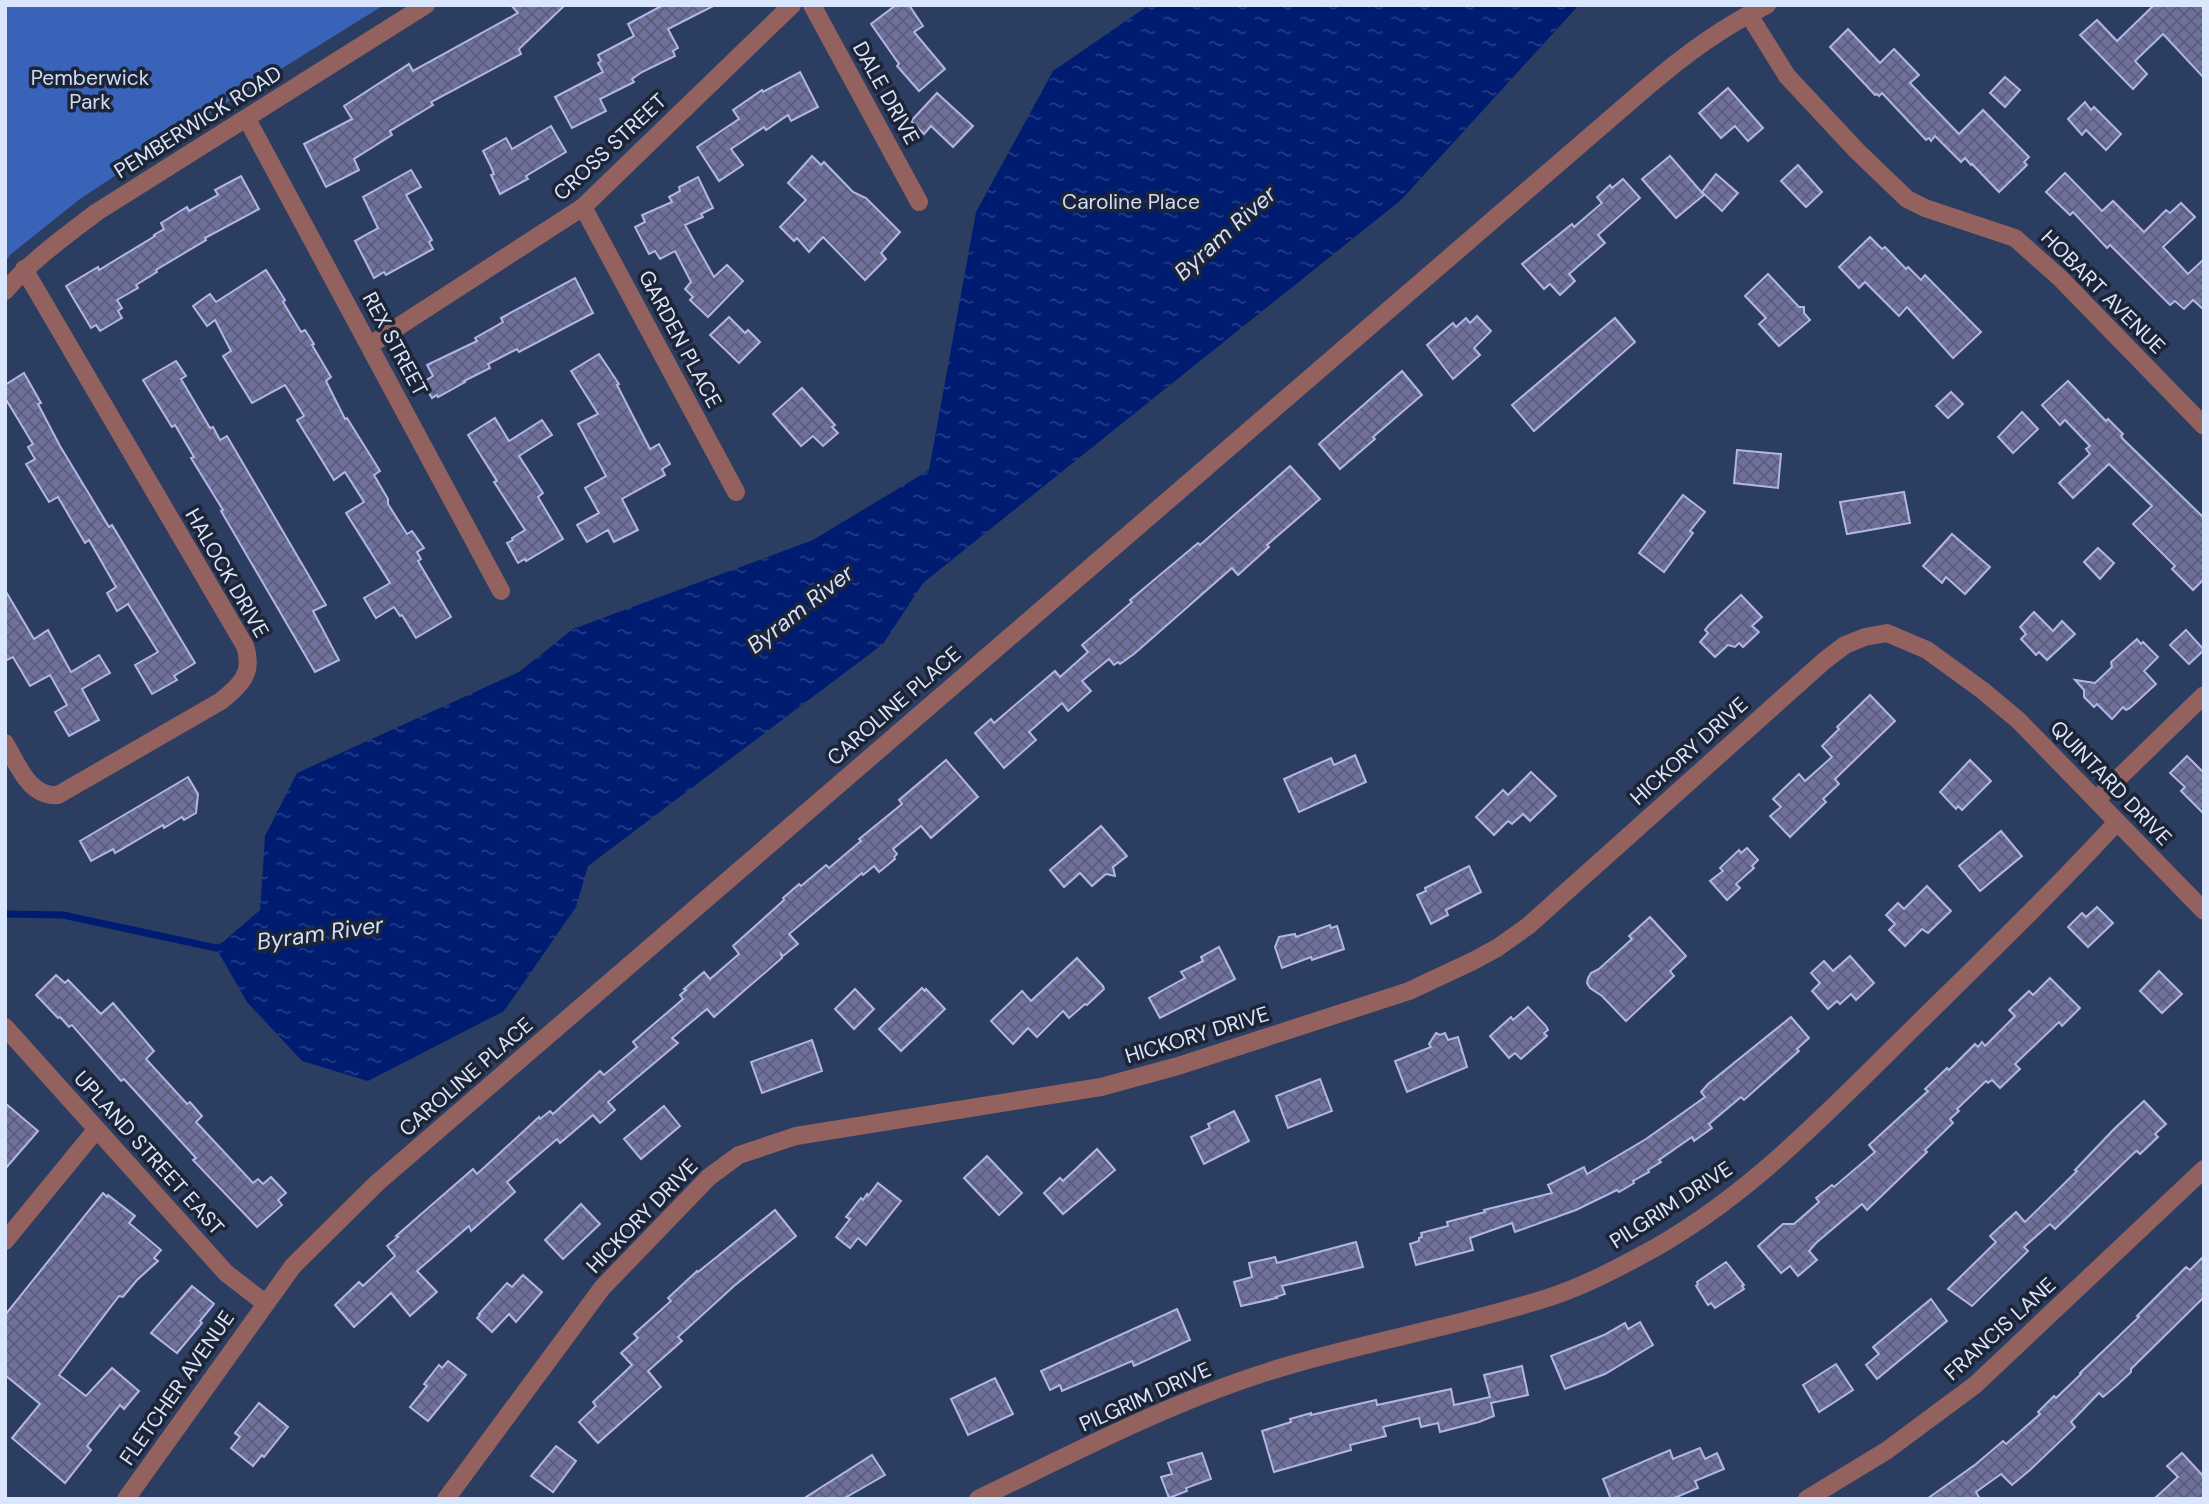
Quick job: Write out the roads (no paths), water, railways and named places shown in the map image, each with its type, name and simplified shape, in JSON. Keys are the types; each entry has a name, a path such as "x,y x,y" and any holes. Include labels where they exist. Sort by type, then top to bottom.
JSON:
{"street":[{"name":"PEMBERWICK ROAD","path":"5,291 53,245 97,212 426,5"},
{"name":"CROSS STREET","path":"370,345 583,207 792,5"},
{"name":"DALE DRIVE","path":"812,5 919,202"},
{"name":"CAROLINE PLACE","path":"265,1303 293,1266 377,1183 1647,87 1715,33 1767,5"},
{"name":"HOBART AVENUE","path":"1749,15 1787,76 1857,151 1907,199 1925,208 2015,238 2060,278 2204,426"},
{"name":"REX STREET","path":"247,119 501,591"},
{"name":"GARDEN PLACE","path":"583,207 736,492"},
{"name":"HALOCK DRIVE","path":"5,743 37,791 48,796 58,795 221,701 238,687 247,673 250,660 238,634 24,270"},
{"name":"HICKORY DRIVE","path":"446,1499 602,1288 709,1177 739,1155 796,1136 1024,1101 1138,1078 1409,991 1497,948 1528,926 1825,661 1845,645 1865,636 1888,633 1927,650 1982,690"},
{"name":"QUINTARD DRIVE","path":"1982,690 2018,720 2204,911"},
{"path":"2096,800 2204,695"},
{"name":"PILGRIM DRIVE","path":"978,1499 1166,1409 1228,1385 1291,1365 1551,1297 1642,1256 1741,1190 1790,1147 2015,928 2117,822"},
{"name":"UPLAND STREET EAST","path":"5,1027 226,1273 265,1303"},
{"path":"5,1241 96,1130"},
{"name":"FRANCIS LANE","path":"1807,1499 1886,1451 1975,1385 2204,1170"},
{"name":"FLETCHER AVENUE","path":"126,1499 265,1303"}],"water":[{"name":"Caroline Place","path":"1149,5 1579,5 1401,200 923,583 883,644 588,866 576,907 504,1011 368,1081 302,1061 247,1002 216,948 260,910 265,836 297,773 519,672 573,629 813,540 929,470 976,212 1053,71"}],"waterway":[{"name":"Byram River","path":"5,914 63,915 216,948 225,946"}],"park label":[{"name":"Pemberwick Park","path":"90,90"}]}
